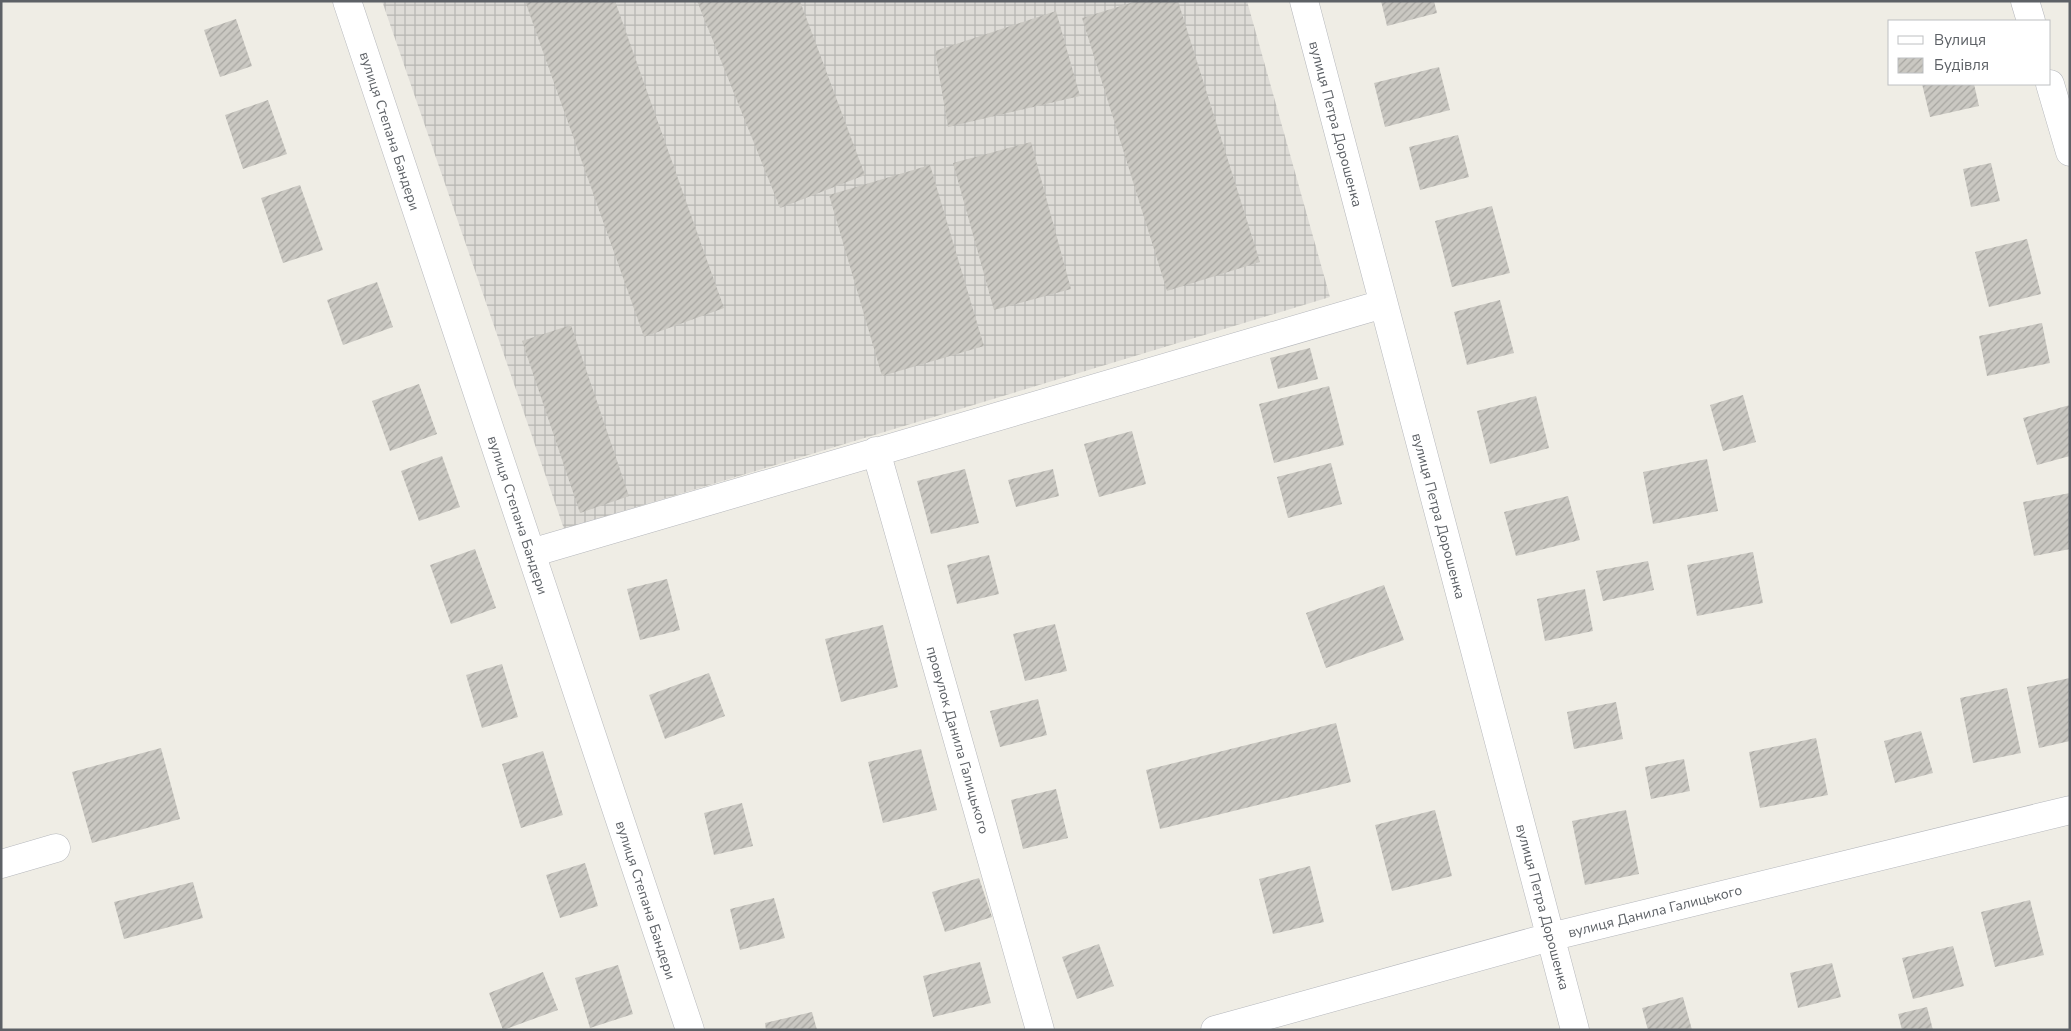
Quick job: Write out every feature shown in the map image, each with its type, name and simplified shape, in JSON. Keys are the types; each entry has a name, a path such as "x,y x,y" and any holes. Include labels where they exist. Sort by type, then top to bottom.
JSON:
{"street":[{"name":"вулиця Степана Бандери","path":"347,1 690,1030"},
{"name":"вулиця Петра Дорошенка","path":"1304,1 1575,1030"},
{"path":"2025,1 2031,20"},
{"path":"2050,85 2070,152"},
{"path":"531,553 1383,304"},
{"name":"провулок Данила Галицького","path":"876,451 1040,1030"},
{"name":"вулиця Данила Галицького","path":"1215,1030 1550,937 2070,810"},
{"path":"1,864 56,848"}],"shaded area":[{"path":"382,1 1247,1 1330,297 564,529"}],"building":[{"path":"525,1 615,1 724,308 644,337"},
{"path":"697,1 800,1 865,175 780,208"},
{"path":"1137,1 1178,1 1260,262 1167,291 1082,18"},
{"path":"1381,1 1434,1 1437,13 1387,26"},
{"path":"1056,11 1080,96 948,127 935,51"},
{"path":"236,19 252,66 220,77 204,30"},
{"path":"1439,67 1450,110 1385,127 1374,83"},
{"path":"1922,85 1974,85 1979,106 1930,117"},
{"path":"268,100 287,154 243,169 225,115"},
{"path":"1458,135 1469,177 1420,190 1409,147"},
{"path":"1031,142 1071,289 994,310 953,163"},
{"path":"1991,163 2000,201 1971,207 1963,169"},
{"path":"930,165 984,346 882,376 829,195"},
{"path":"300,185 323,250 283,263 261,198"},
{"path":"1492,206 1510,273 1452,287 1435,221"},
{"path":"2027,239 2041,294 1989,307 1975,252"},
{"path":"377,282 393,327 343,345 327,300"},
{"path":"1500,300 1514,353 1467,365 1454,312"},
{"path":"2042,323 2050,363 1987,376 1979,336"},
{"path":"571,325 629,496 580,513 522,341"},
{"path":"1310,348 1318,379 1278,389 1270,358"},
{"path":"419,384 437,434 390,451 372,401"},
{"path":"1329,386 1344,445 1274,463 1259,404"},
{"path":"1743,395 1756,442 1723,451 1710,405"},
{"path":"1536,396 1549,448 1490,464 1477,411"},
{"path":"2070,405 2070,456 2037,465 2023,418"},
{"path":"1132,431 1146,484 1099,497 1084,444"},
{"path":"442,456 460,507 419,521 401,471"},
{"path":"1707,459 1718,511 1653,524 1643,472"},
{"path":"1331,463 1342,504 1288,518 1277,477"},
{"path":"965,469 979,523 931,534 917,481"},
{"path":"1053,469 1059,496 1016,507 1008,480"},
{"path":"2070,493 2070,549 2034,556 2023,502"},
{"path":"1568,496 1580,540 1516,556 1504,512"},
{"path":"475,549 496,608 451,624 430,565"},
{"path":"1753,552 1763,603 1697,616 1687,565"},
{"path":"989,555 999,594 957,604 947,565"},
{"path":"1648,561 1654,590 1603,601 1596,571"},
{"path":"667,579 680,630 640,640 627,589"},
{"path":"1384,585 1404,640 1326,668 1306,613"},
{"path":"1585,589 1593,631 1545,641 1537,599"},
{"path":"1055,624 1067,671 1025,681 1013,634"},
{"path":"883,625 898,687 841,702 825,639"},
{"path":"502,664 518,717 482,728 466,675"},
{"path":"709,673 725,716 665,739 649,695"},
{"path":"2070,678 2070,741 2039,748 2027,687"},
{"path":"2007,688 2021,753 1973,763 1960,698"},
{"path":"1038,699 1047,735 1000,747 990,711"},
{"path":"1616,702 1623,739 1574,749 1567,712"},
{"path":"1336,723 1351,782 1160,829 1146,770"},
{"path":"1921,731 1933,773 1895,783 1884,741"},
{"path":"1816,738 1828,795 1760,808 1749,752"},
{"path":"161,748 180,819 92,843 72,772"},
{"path":"921,749 937,810 883,823 868,762"},
{"path":"543,751 563,815 521,828 502,764"},
{"path":"1684,759 1690,791 1651,799 1645,767"},
{"path":"1056,789 1068,838 1023,849 1011,800"},
{"path":"742,803 753,846 714,855 704,813"},
{"path":"1435,810 1452,876 1392,891 1375,825"},
{"path":"1626,810 1639,874 1585,885 1572,821"},
{"path":"585,863 598,906 560,918 546,875"},
{"path":"1310,866 1324,922 1273,934 1259,879"},
{"path":"979,878 992,917 945,932 932,892"},
{"path":"193,882 203,918 124,939 114,902"},
{"path":"774,898 785,938 740,950 730,909"},
{"path":"2030,900 2044,955 1995,967 1981,912"},
{"path":"1099,944 1114,986 1077,999 1062,957"},
{"path":"1953,946 1964,986 1913,999 1902,958"},
{"path":"980,962 991,1003 933,1017 923,976"},
{"path":"1832,963 1841,997 1798,1008 1790,973"},
{"path":"618,965 633,1014 590,1028 575,978"},
{"path":"543,972 558,1010 503,1030 489,993"},
{"path":"1683,997 1692,1030 1648,1030 1642,1008"},
{"path":"1927,1007 1933,1030 1902,1030 1898,1014"},
{"path":"812,1012 817,1030 766,1030 765,1023"}]}
